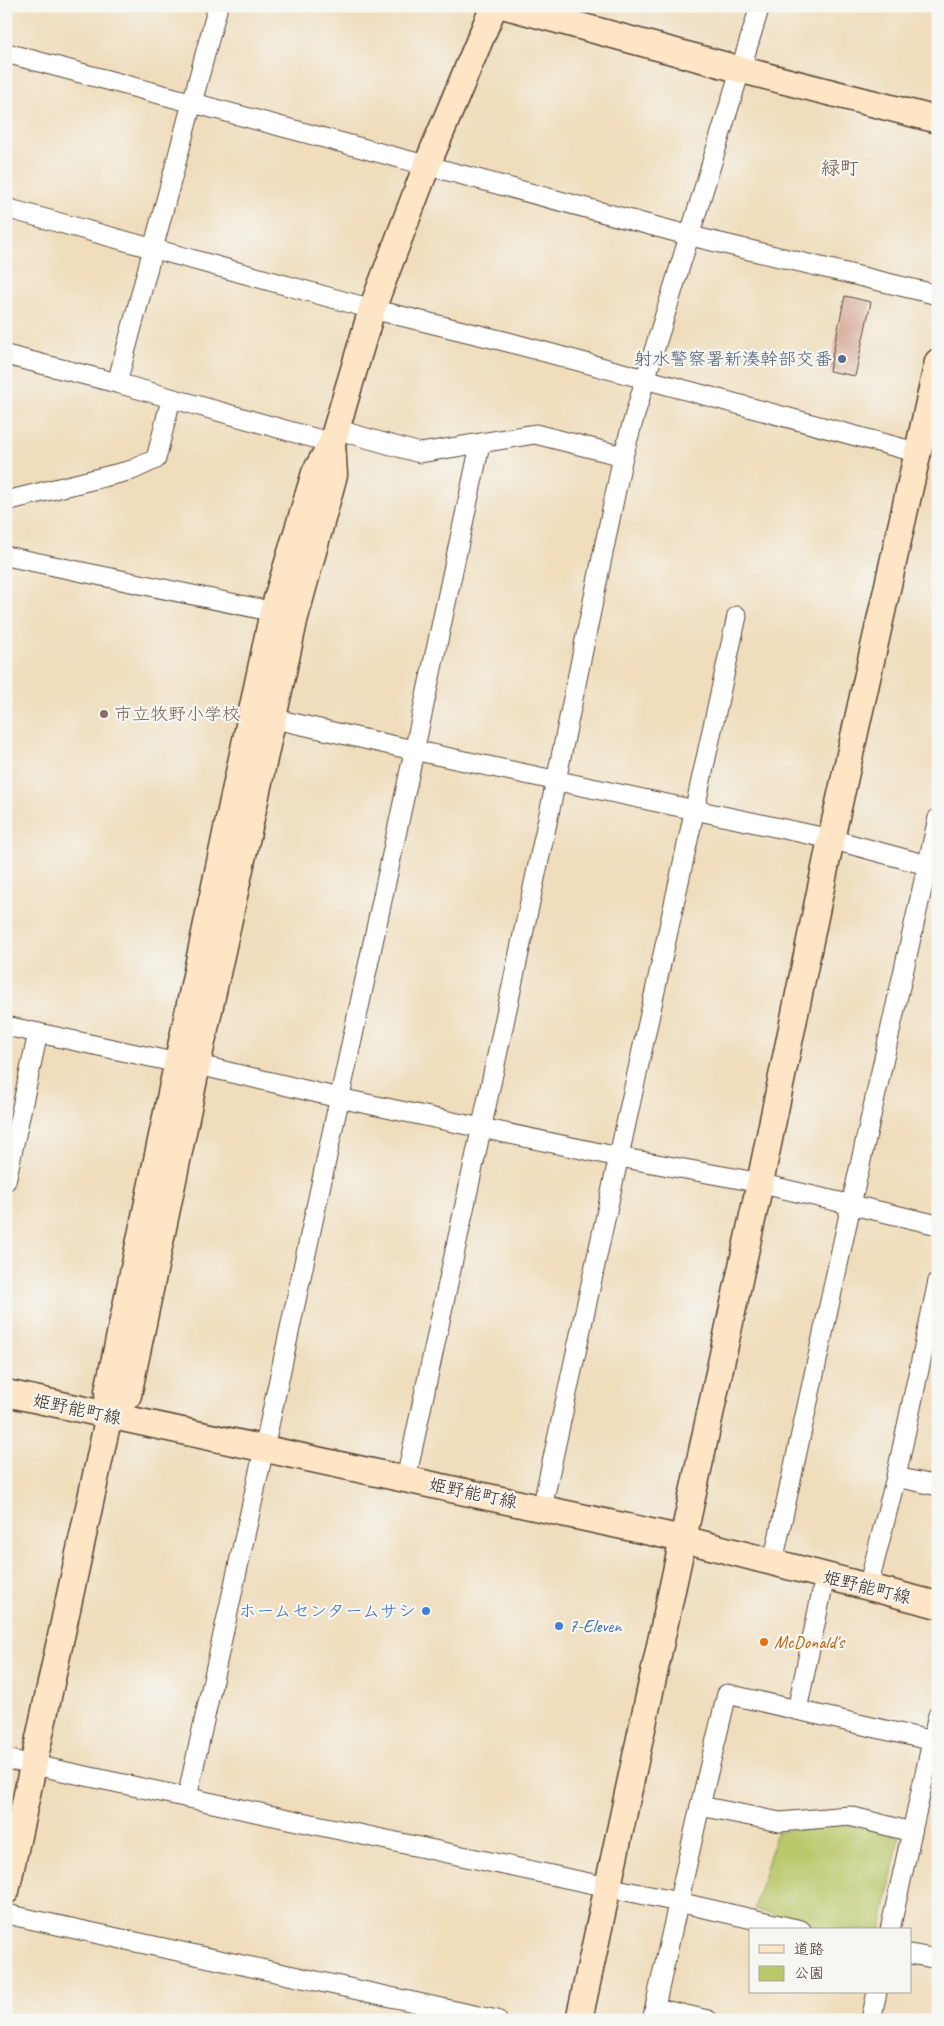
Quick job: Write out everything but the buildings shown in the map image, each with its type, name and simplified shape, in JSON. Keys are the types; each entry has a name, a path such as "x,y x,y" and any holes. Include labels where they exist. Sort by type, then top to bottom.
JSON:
{"street":[{"path":"117,383 218,6"},
{"path":"6,1891 109,1416 108,1391 188,1064 315,473 334,435 372,309 427,165 494,6"},
{"path":"506,6 742,70 938,120"},
{"path":"406,1479 556,781 623,456 760,6"},
{"path":"6,53 691,236 938,295"},
{"path":"6,208 372,309 504,341 919,453"},
{"path":"6,355 172,399 420,453 480,445 535,434 623,456"},
{"path":"579,2020 760,1184 831,839 938,362"},
{"path":"6,501 132,470 156,459 172,399"},
{"path":"187,1798 480,445"},
{"path":"6,556 284,614"},
{"path":"542,1508 737,616"},
{"path":"262,716 831,839 933,866"},
{"path":"773,1562 851,1205 933,866 938,818"},
{"path":"6,1026 618,1157 760,1184 938,1225"},
{"path":"6,1181 38,1033"},
{"path":"868,1587 896,1476 938,1281"},
{"name":"姫野能町線","path":"6,1393 683,1539 938,1605"},
{"path":"896,1476 938,1486"},
{"path":"797,1710 825,1577"},
{"path":"708,2020 653,2014 727,1694 935,1741"},
{"path":"890,1928 935,1741 938,1715"},
{"path":"6,1759 792,1928"},
{"path":"700,1806 780,1822 849,1816 912,1832"},
{"path":"6,1914 497,2020"},
{"path":"912,1954 938,1959"},
{"path":"871,2020 877,1994"}],"green space":[{"path":"844,1823 899,1836 881,1928 821,1928 754,1909 777,1832"}],"place":[{"name":"射水警察署新湊幹部交番","path":"842,359"},
{"name":"市立牧野小学校","path":"104,714"},
{"name":"ホームセンタームサシ","path":"426,1611"},
{"name":"7-Eleven","path":"559,1626"},
{"name":"McDonald's","path":"764,1642"}],"district":[{"name":"緑町","path":"840,167"}]}
